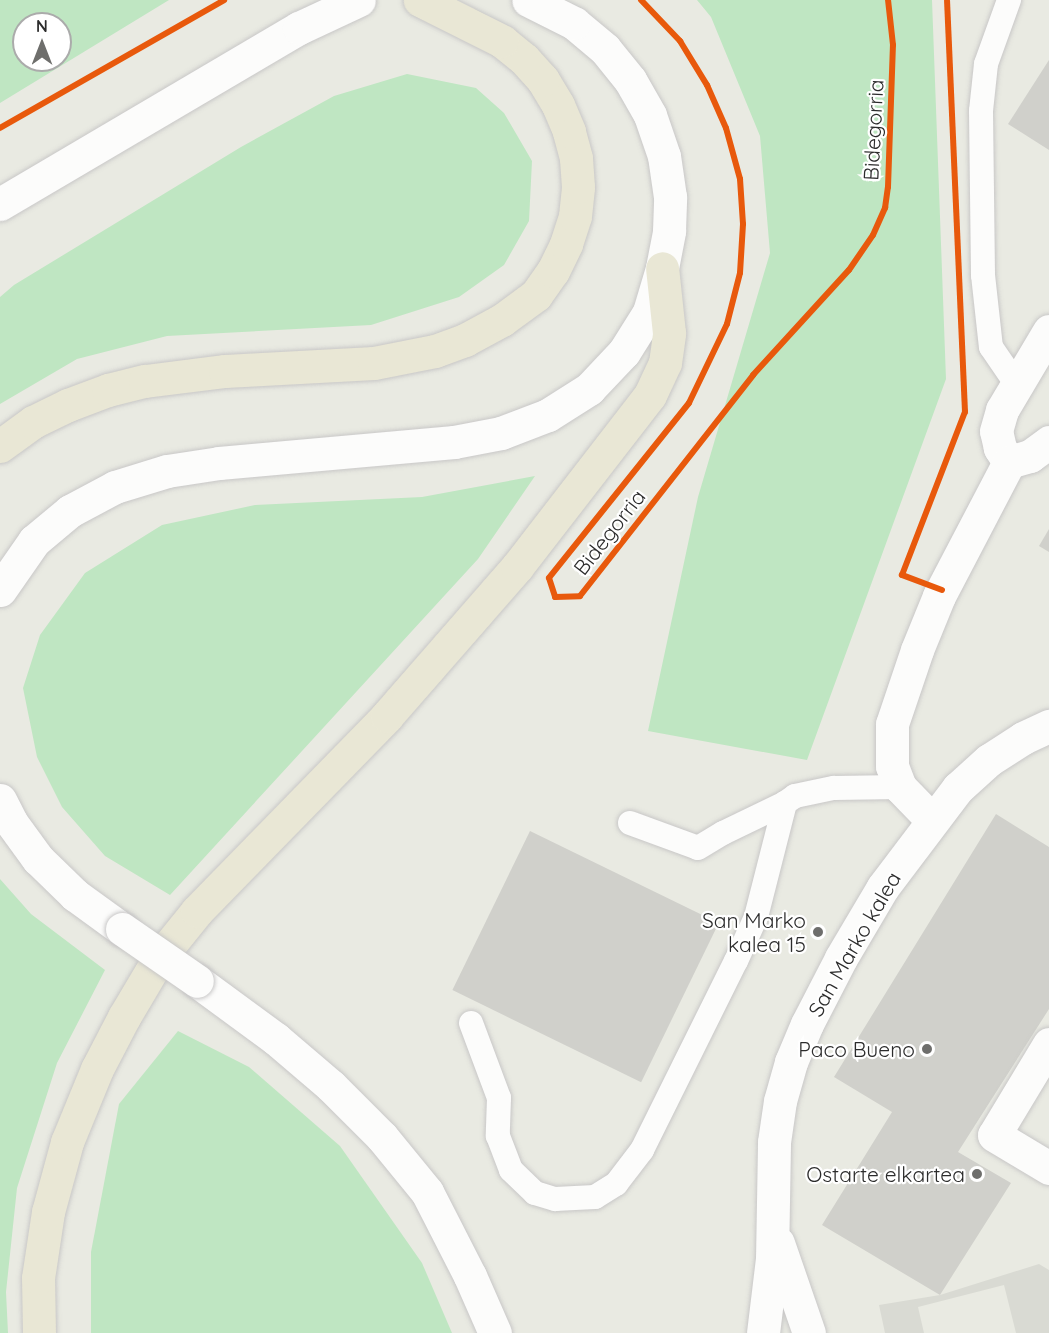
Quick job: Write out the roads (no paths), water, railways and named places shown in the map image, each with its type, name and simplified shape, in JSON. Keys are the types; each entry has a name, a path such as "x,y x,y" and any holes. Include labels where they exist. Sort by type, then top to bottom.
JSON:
{"highway":[{"path":"0,446 33,422 68,405 108,390 145,381 225,371 374,363 435,351 465,340 502,320 536,295 558,262 575,216 577,168 569,131 558,105 543,80 524,59 502,41 420,0"},
{"path":"39,1333 38,1278 48,1212 67,1142 97,1069 124,1017 159,958 197,911 387,716 517,567 650,395 665,363 669,333 662,268"}],"street":[{"path":"0,204 299,28 359,0"},
{"path":"0,590 34,541 70,511 115,487 156,474 219,463 454,442 501,433 548,415 589,389 624,352 649,312 662,268 669,231 670,197 664,156 650,115 630,80 605,49 574,23 528,0"},
{"path":"1009,462 1000,448 996,431 1002,410 1049,331"},
{"path":"932,820 900,787 892,766 892,724 917,650 942,590 1009,462 1030,456 1049,442"},
{"name":"San Marko kalea","path":"763,1333 772,1259 774,1142 780,1101 791,1062 807,1024 841,958 883,888 932,820 958,788 989,760 1023,738 1049,726"},
{"path":"0,800 11,822 38,859 75,896 276,1038 332,1086 382,1137 427,1192 470,1275 495,1333"},
{"path":"1049,1044 994,1135 1049,1168"},
{"name":"San Marko kalea","path":"772,1224 809,1333"}],"lane":[{"path":"1009,0 986,64 981,111 983,275 991,347 1017,385"},
{"path":"630,823 698,849 723,833 795,796 834,788 900,787"},
{"path":"471,1023 499,1098 498,1136 511,1170 535,1193 555,1199 595,1197 616,1184 646,1141 756,917 785,803"}],"place":[{"name":"San Marko kalea 15","path":"818,932"},
{"name":"Paco Bueno","path":"927,1049"},
{"name":"Ostarte elkartea","path":"977,1174"}]}
